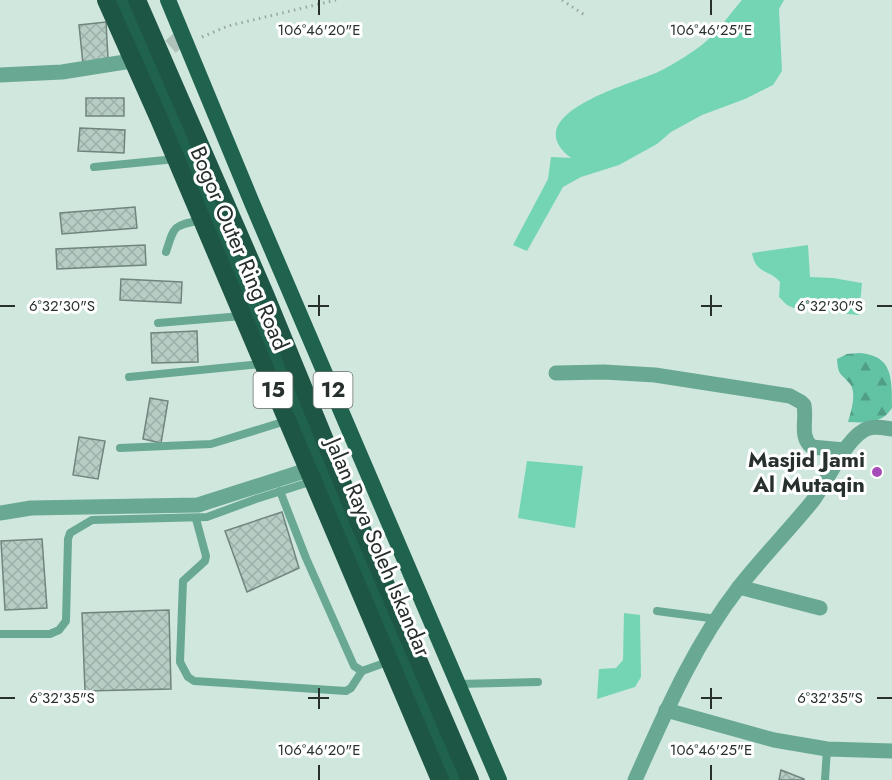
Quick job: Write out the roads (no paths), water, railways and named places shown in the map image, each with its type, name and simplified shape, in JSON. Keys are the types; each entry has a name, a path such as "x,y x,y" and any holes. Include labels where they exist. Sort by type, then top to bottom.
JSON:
{"highway":[{"name":"Bogor Outer Ring Road","path":"106,0 159,119 440,780"},
{"name":"Jalan Raya Soleh Iskandar","path":"121,0 454,780"},
{"name":"Bogor Outer Ring Road","path":"137,0 265,294 354,511 470,780"},
{"name":"Jalan Raya Soleh Iskandar","path":"168,0 252,203 499,780"}],"street":[{"path":"0,75 62,72 147,58"},
{"path":"556,373 604,372 656,375 790,396 804,405 804,437 808,445 844,450"},
{"path":"635,780 666,710 702,641 739,587 813,500 844,450 862,431 870,428 892,429"},
{"path":"0,513 31,507 198,505 323,472"},
{"path":"739,587 820,608"},
{"path":"666,710 774,740 827,748 892,751"}],"lane":[{"path":"94,167 188,159"},
{"path":"166,252 173,230 179,225 213,218"},
{"path":"158,323 255,314"},
{"path":"129,377 276,363"},
{"path":"120,448 212,444 298,416"},
{"path":"0,634 50,633 59,630 66,621 68,539 70,533 92,520 207,517 280,491 323,472"},
{"path":"280,491 306,558 354,666 362,671"},
{"path":"196,519 206,556 205,561 183,581 180,662 188,677 194,681 346,691 351,688 362,671 402,657"},
{"path":"657,611 717,619"},
{"path":"458,684 538,682"},
{"path":"825,780 827,748"}],"tunnel":[{"path":"147,50 169,48 183,36"}],"place":[{"name":"Masjid Jami Al Mutaqin","path":"877,472"}]}
